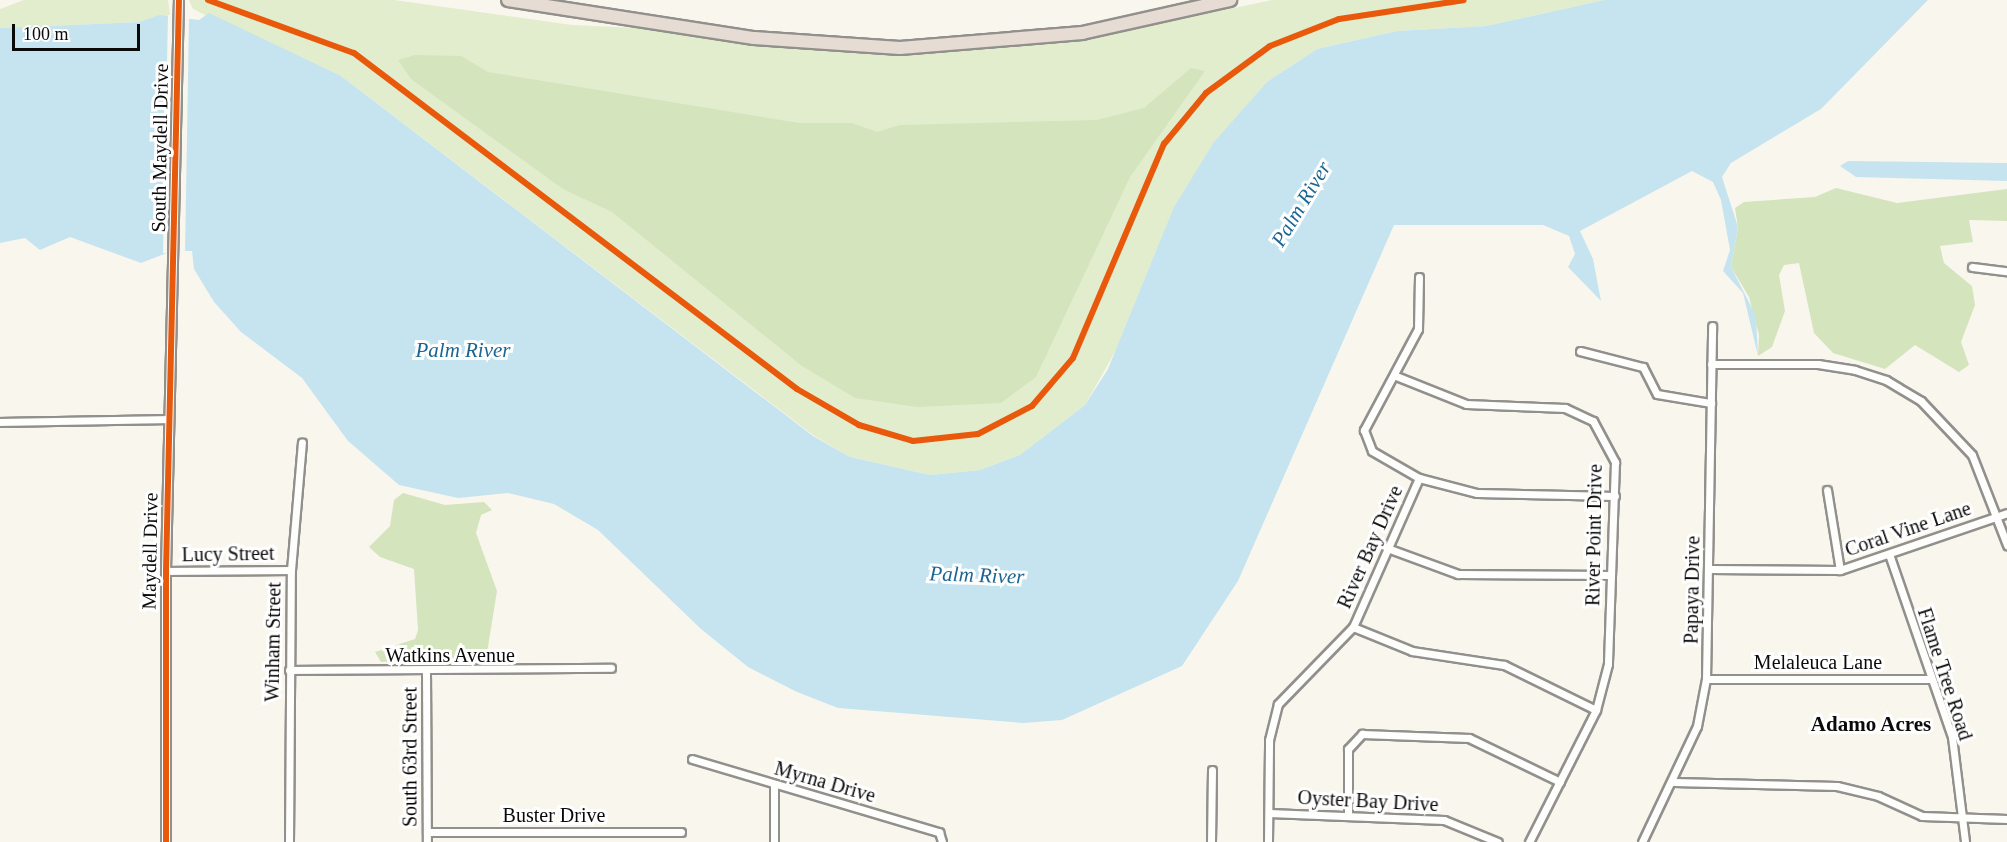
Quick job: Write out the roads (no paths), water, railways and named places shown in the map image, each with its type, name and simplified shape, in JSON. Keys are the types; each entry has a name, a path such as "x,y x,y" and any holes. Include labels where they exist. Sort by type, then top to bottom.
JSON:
{"highway":[{"path":"508,0 754,38 891,48 1041,39 1230,0"}],"street":[{"name":"South Maydell Drive","path":"175,261 179,3"},
{"name":"Maydell Drive","path":"166,842 166,571 175,261"},
{"path":"1972,267 2007,271"},
{"name":"River Bay Drive","path":"1268,842 1269,740 1278,704 1353,627 1419,477 1372,451 1364,430 1396,376 1418,329 1419,277"},
{"name":"Papaya Drive","path":"1642,842 1674,782 1697,726 1706,679 1710,569 1712,326"},
{"path":"1580,351 1643,367 1657,394 1711,402"},
{"path":"1711,364 1818,364 1886,380 1921,401 1958,436 1984,476 2007,545"},
{"name":"River Point Drive","path":"1396,376 1466,404 1565,408 1593,421 1615,462 1608,664 1596,710 1529,842"},
{"path":"0,422 169,419"},
{"name":"Winham Street","path":"289,842 291,570 302,442"},
{"path":"1419,477 1477,493 1615,496"},
{"path":"1827,490 1840,570"},
{"name":"Coral Vine Lane","path":"1710,569 1840,570 2007,513"},
{"path":"1387,548 1458,574 1611,575"},
{"name":"Flame Tree Road","path":"1888,554 1952,737 1965,842"},
{"name":"Lucy Street","path":"166,571 291,570"},
{"path":"1353,627 1412,651 1504,665 1596,710"},
{"name":"Watkins Avenue","path":"289,670 426,672 611,668"},
{"name":"South 63rd Street","path":"426,672 427,842"},
{"name":"Melaleuca Lane","path":"1706,679 1930,679"},
{"path":"1348,815 1348,749 1362,734 1469,738 1560,782"},
{"name":"Myrna Drive","path":"692,759 939,832 942,842"},
{"path":"1211,842 1212,770"},
{"path":"1674,782 1837,786 1878,796 1922,816 1963,820 2007,819"},
{"path":"774,785 774,842"},
{"name":"Oyster Bay Drive","path":"1269,813 1444,820 1498,842"},
{"name":"Buster Drive","path":"427,832 681,832"}],"water":[{"name":"Palm River","path":"1604,0 1928,0 1821,109 1731,163 1722,177 1738,227 1731,267 1756,316 1758,356 1743,293 1723,271 1730,250 1721,200 1713,182 1692,171 1580,231 1593,259 1601,301 1568,267 1575,254 1569,236 1543,225 1394,225 1238,581 1182,666 1062,720 1023,723 838,708 797,692 748,667 701,629 598,530 554,504 508,493 458,498 399,485 348,441 302,378 241,332 214,302 194,269 192,251 172,251 141,263 70,237 40,250 25,238 0,243 0,28 140,22 159,15 199,20 209,13 341,76 813,436 850,457 930,475 980,470 1020,455 1085,405 1108,369 1174,207 1214,142 1268,81 1317,49 1397,31 1486,26"},
{"path":"1848,161 2007,163 2007,181 1856,177 1840,166"}],"district":[{"name":"Adamo Acres","path":"1871,724"}]}
